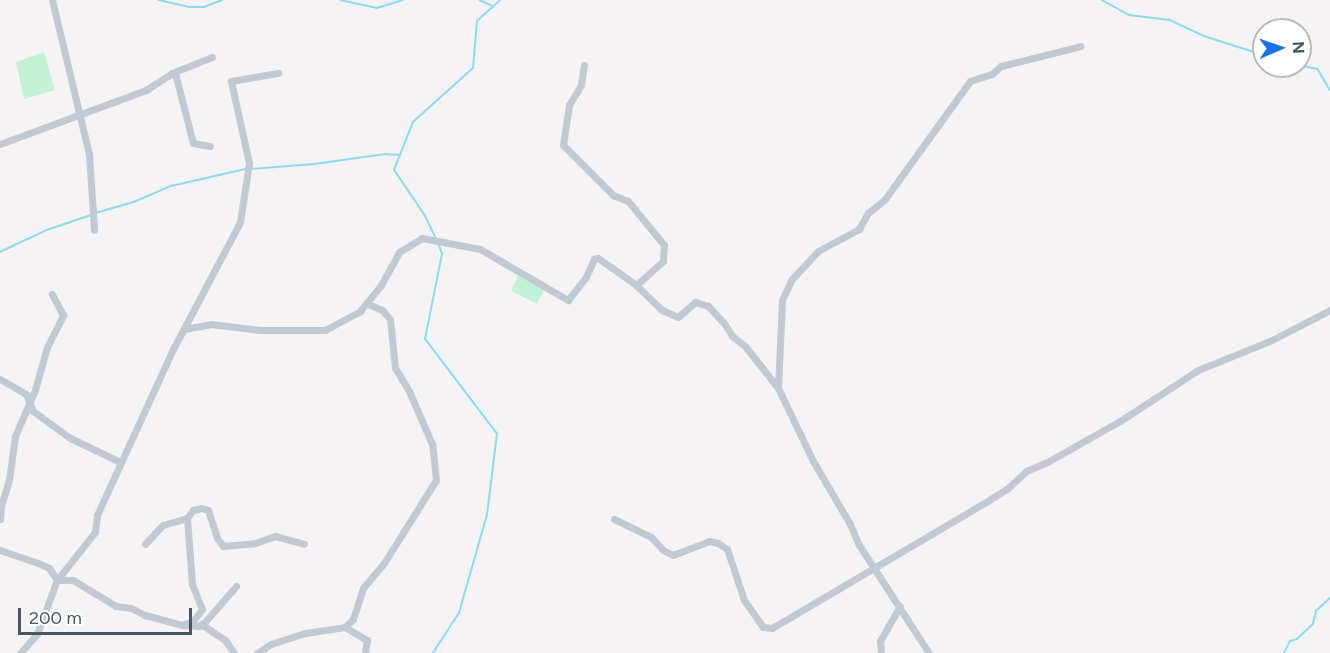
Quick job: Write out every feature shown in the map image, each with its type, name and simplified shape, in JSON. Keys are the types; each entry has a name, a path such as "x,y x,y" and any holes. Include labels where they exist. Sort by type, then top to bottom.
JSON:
{"street":[{"path":"52,0 92,174 94,230"},
{"path":"778,388 782,300 792,279 818,251 859,229 868,213 885,200 970,81 992,74 1001,66 1081,46"},
{"path":"0,144 78,113 146,90 175,72 212,57"},
{"path":"585,65 581,85 569,105 563,145 613,195 628,201 664,245 663,261 636,285"},
{"path":"175,72 193,143 210,146"},
{"path":"20,653 37,634 57,580 95,532 97,515 120,462 184,329 240,222 249,163 231,81 278,73"},
{"path":"184,329 211,324 260,330 325,330 360,311 381,285 399,252 422,238 480,249 568,300 586,277 594,259 598,258 636,285 655,304 678,317 695,302 708,306 724,323 732,336 746,346 778,388 813,460 850,524 859,545 929,653"},
{"path":"0,519 1,506 9,480 15,436 35,390 47,347 63,315 52,294"},
{"path":"257,653 266,651 271,644 305,633 345,627 353,619 363,588 384,563 436,480 432,444 409,392 395,368 390,319 382,310 366,303"},
{"path":"614,519 651,537 663,550 674,555 709,541 718,543 727,549 744,600 764,627 772,628 1008,488 1026,471 1049,461 1120,421 1198,370 1272,340 1330,310"},
{"path":"0,379 18,387 26,394 33,411 70,438 120,462"},
{"path":"145,544 163,525 187,518 193,510 208,510 217,538 223,546 255,543 275,536 304,544"},
{"path":"182,626 193,621 202,609 192,584 187,518"},
{"path":"0,550 49,568 57,580"},
{"path":"57,580 73,580 116,606 131,608 145,615 182,626 201,624 225,640 234,653"},
{"path":"201,624 236,586"},
{"path":"881,653 880,641 900,606"},
{"path":"345,627 367,640 365,653"}],"green space":[{"path":"44,52 55,90 24,99 16,62"},
{"path":"521,269 547,284 537,304 511,291"}],"waterway":[{"path":"159,0 190,7 204,7 222,0"},
{"path":"340,0 377,8 403,0"},
{"path":"480,0 493,6"},
{"path":"436,239 425,216 394,170 413,122 473,68 477,21 500,0"},
{"path":"1102,0 1129,15 1170,20 1204,36 1252,51"},
{"path":"1312,68 1318,69 1330,90"},
{"path":"250,169 314,164 385,154 400,155"},
{"path":"95,213 134,202 171,186 246,169"},
{"path":"0,252 47,230 91,215"},
{"path":"433,653 459,613 487,515 497,434 425,339 442,254 438,243"},
{"path":"1284,653 1290,641 1297,639 1313,624 1316,611 1330,598"}]}
